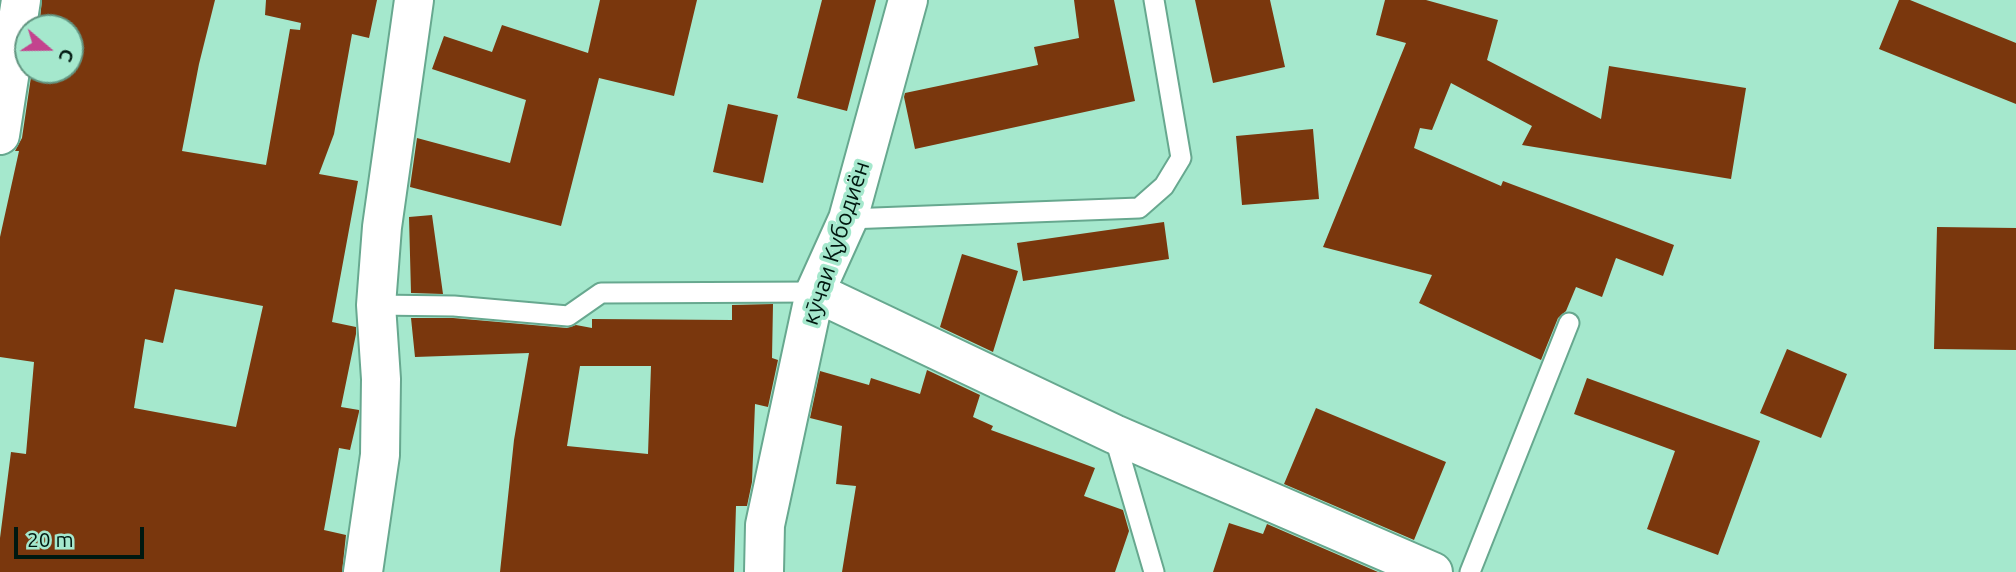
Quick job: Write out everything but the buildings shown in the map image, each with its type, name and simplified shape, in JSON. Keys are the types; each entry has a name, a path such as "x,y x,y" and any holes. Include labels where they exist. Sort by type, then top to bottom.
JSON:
{"street":[{"path":"0,135 5,72 21,0"},
{"path":"363,572 380,456 382,379 376,305 382,227 414,0"},
{"name":"кӯчаи Қубодиён","path":"764,572 765,525 815,292 848,219 908,0"},
{"path":"815,292 1114,434 1433,572"}],"lane":[{"path":"848,219 1139,208 1164,186 1181,159 1154,0"},
{"path":"376,305 454,306 568,316 601,293 815,292"},
{"path":"1470,572 1569,323"},
{"path":"1114,434 1154,572"}]}
